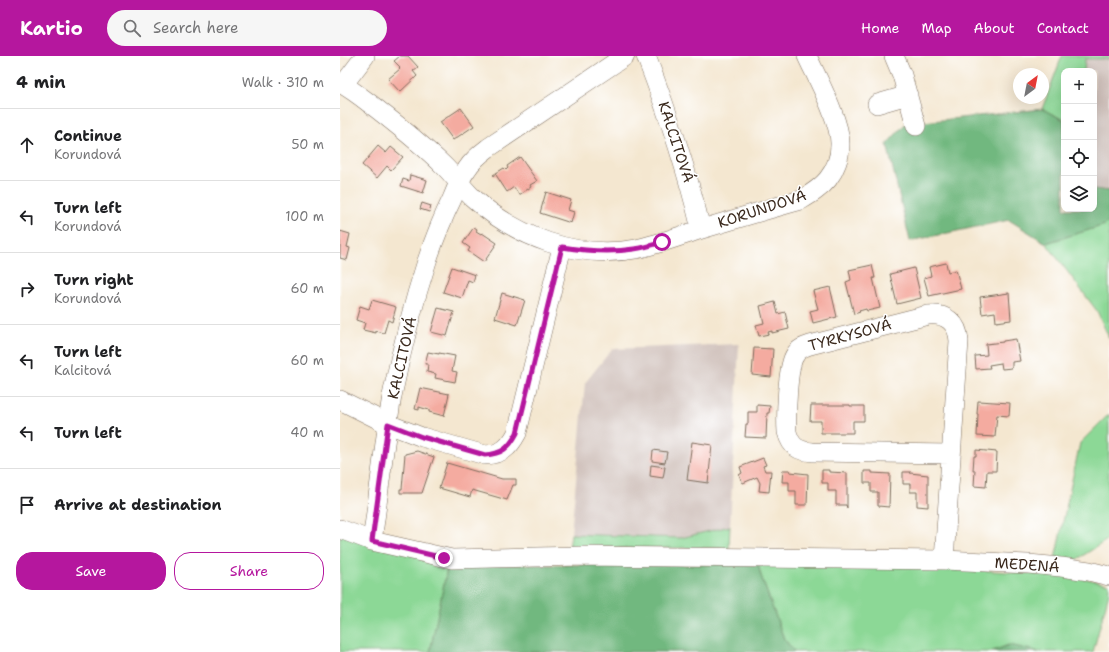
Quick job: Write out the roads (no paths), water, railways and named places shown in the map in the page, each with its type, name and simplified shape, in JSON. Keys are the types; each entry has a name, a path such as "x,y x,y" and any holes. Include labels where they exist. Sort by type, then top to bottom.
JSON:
{"street":[{"path":"365,56 342,84 390,119 422,145 459,183"},
{"name":"KALCITOVÁ","path":"372,541 393,394 419,287 441,222 459,183 467,168 488,148 625,56"},
{"name":"KALCITOVÁ","path":"646,56 676,142 701,229"},
{"name":"KORUNDOVÁ","path":"459,183 498,218 542,241 562,247 584,251 635,249 801,200 815,191 828,179 838,162 840,144 838,128 832,110 807,56"},
{"path":"894,56 902,75 916,126"},
{"path":"877,104 908,95"},
{"path":"340,400 388,424 422,437 485,455 494,455 505,450 517,433 562,247"},
{"name":"TYRKYSOVÁ","path":"944,560 950,454 959,341 956,326 947,319 936,314 810,345 797,351 791,362 787,432 793,446 805,452 950,454"},
{"name":"MEDENÁ","path":"340,529 372,541 452,559 581,556 944,560 1061,567 1089,571 1109,576"}]}
